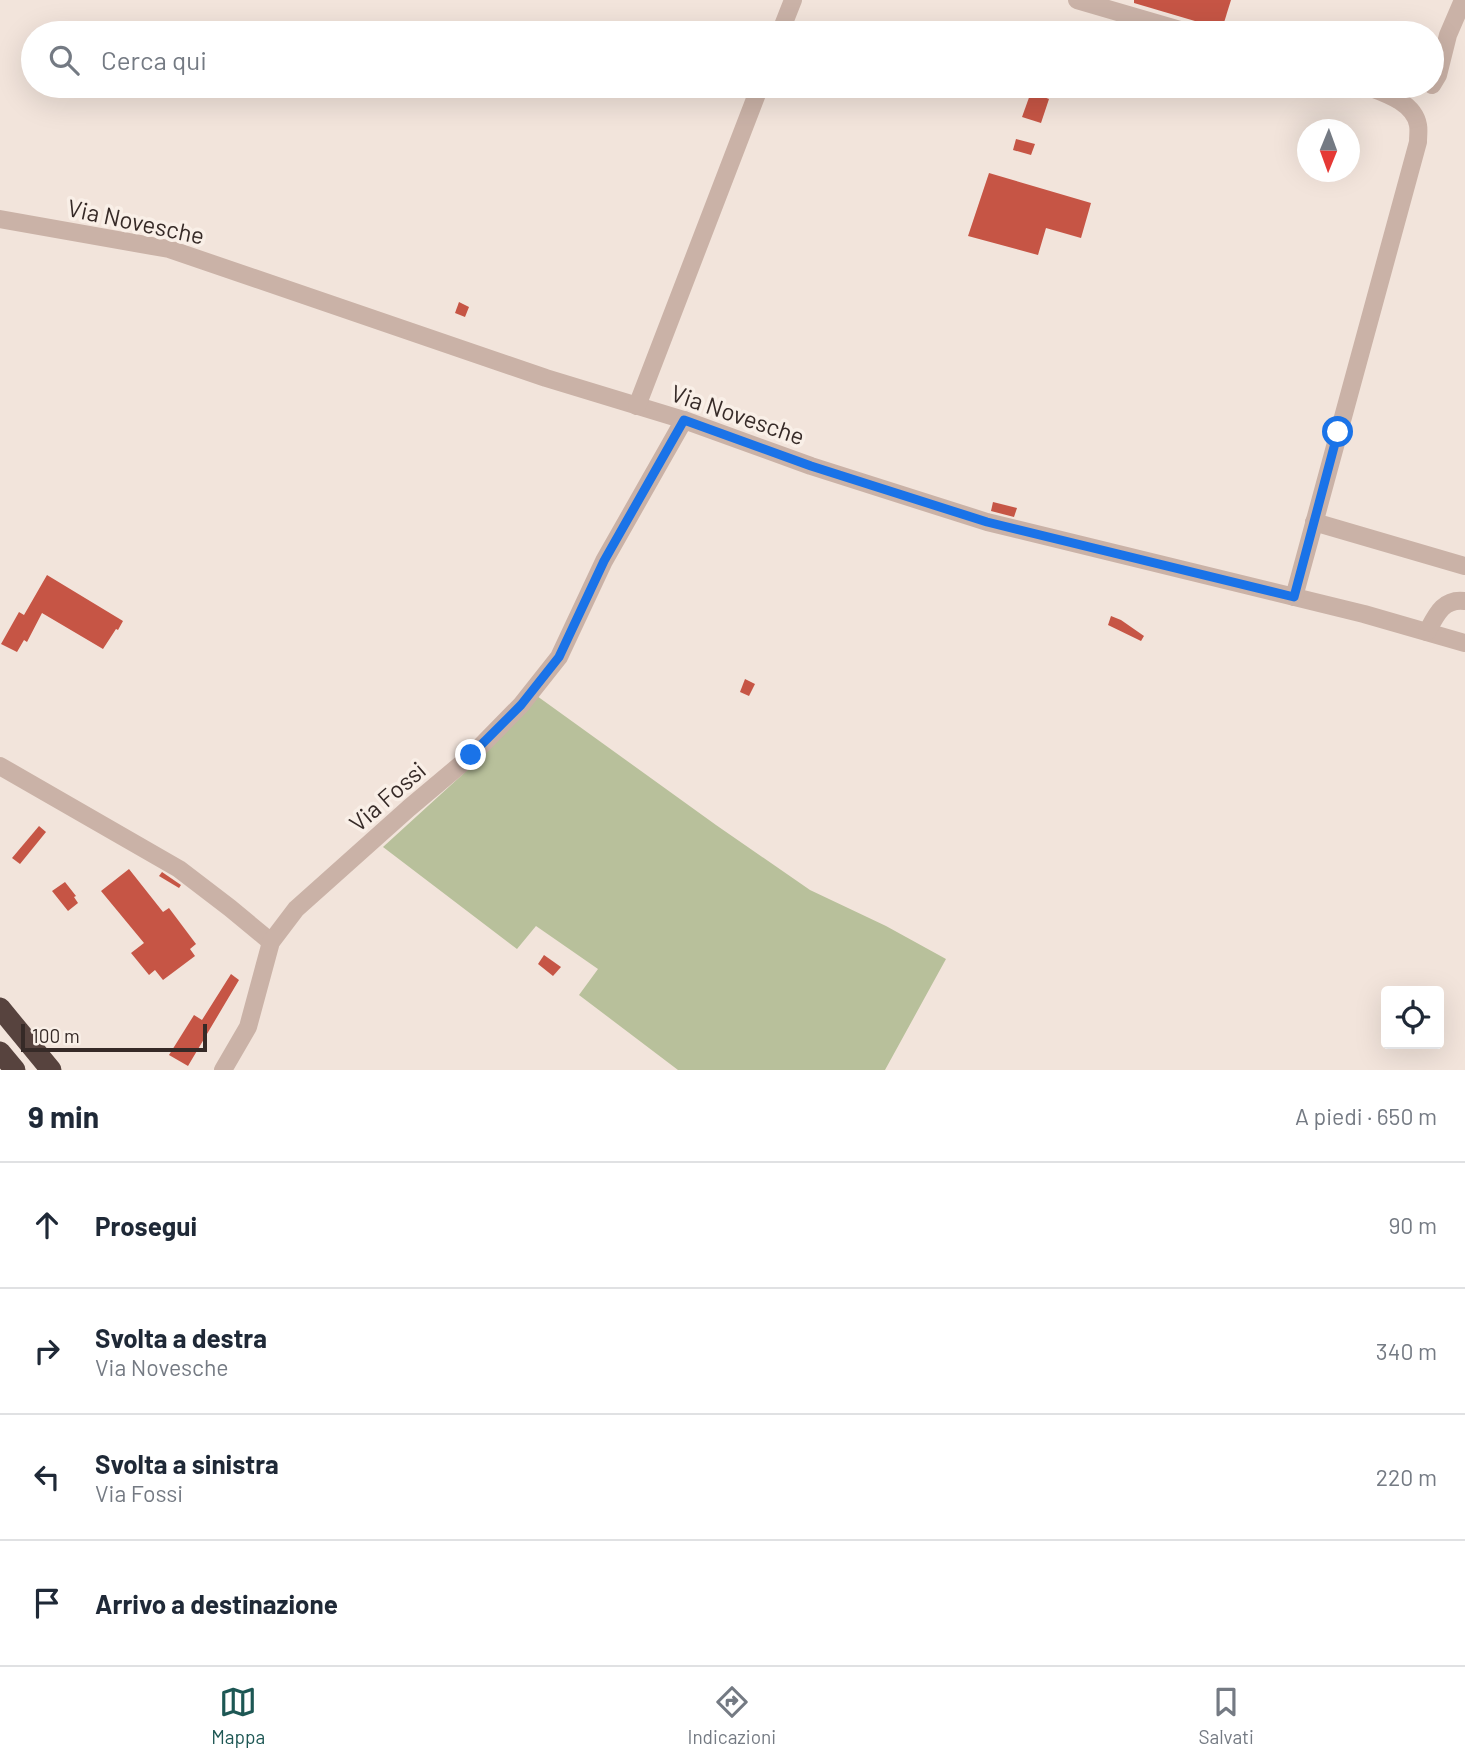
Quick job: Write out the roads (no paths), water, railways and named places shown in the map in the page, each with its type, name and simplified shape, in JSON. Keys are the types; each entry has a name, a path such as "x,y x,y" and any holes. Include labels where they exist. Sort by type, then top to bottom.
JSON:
{"highway":[{"path":"0,1007 51,1070"},
{"path":"0,1052 15,1070"}],"street":[{"path":"785,21 793,0"},
{"path":"1077,0 1149,21"},
{"path":"1444,51 1463,0"},
{"path":"637,406 755,98"},
{"path":"1294,597 1418,142 1418,123 1409,108 1394,98"},
{"path":"1409,108 1420,98"},
{"name":"Via Novesche","path":"0,219 169,249 546,378 684,420 811,466 987,522 1364,614 1465,643"},
{"name":"Via Fossi","path":"223,1070 248,1027 271,942 296,909 471,755 521,705 559,657 604,561 684,420"},
{"path":"1314,522 1465,566"},
{"path":"1427,632 1440,608 1450,603 1465,601"},
{"path":"0,766 179,869 271,942"}]}
